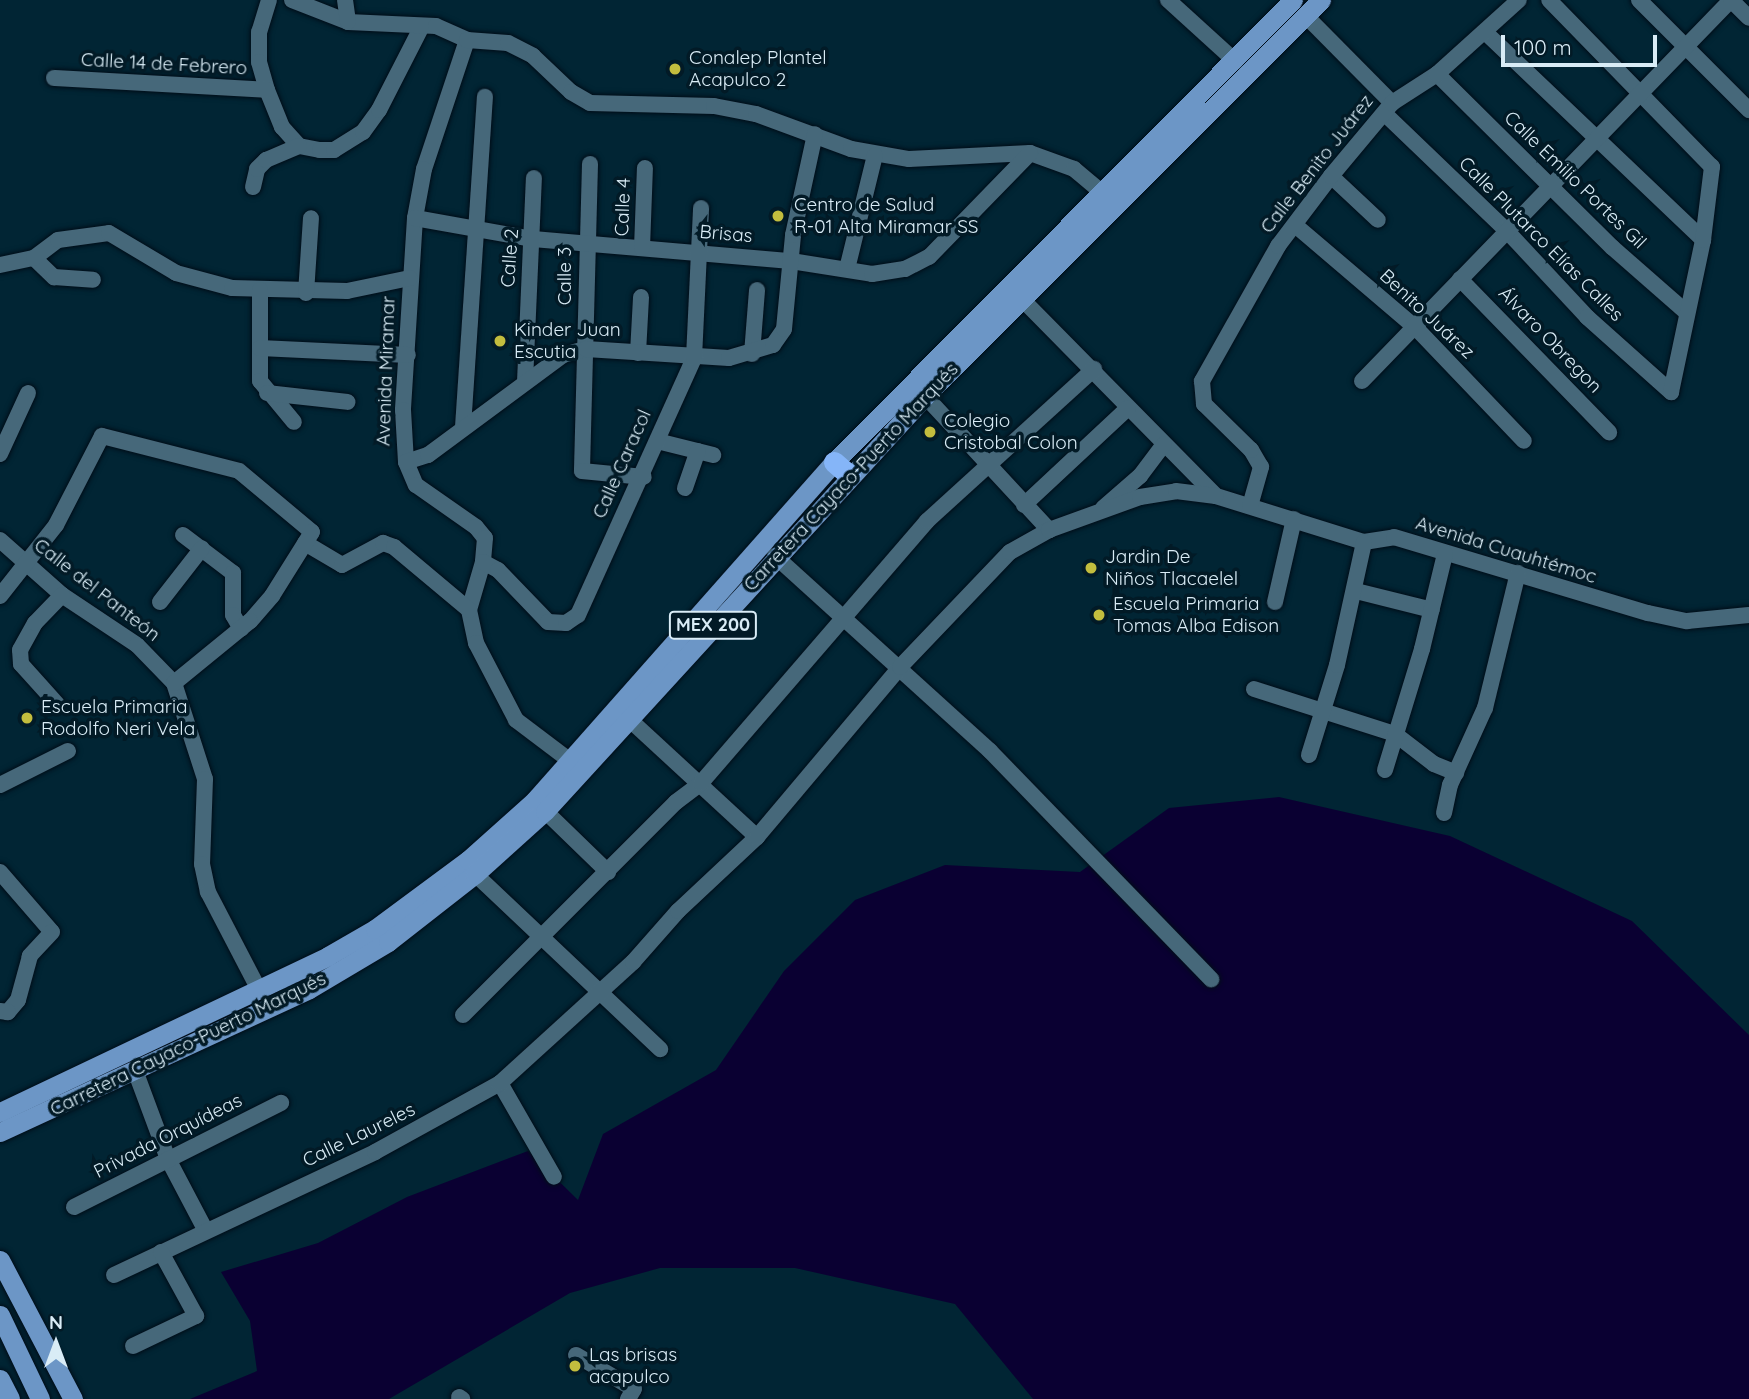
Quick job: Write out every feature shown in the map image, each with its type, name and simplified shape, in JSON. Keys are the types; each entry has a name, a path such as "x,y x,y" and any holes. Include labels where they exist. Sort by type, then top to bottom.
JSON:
{"main road":[{"name":"Carretera Cayaco-Puerto Marqués","path":"5,1129 309,989 388,942 475,874 545,811 775,556 842,469 925,396 1101,192 1235,61 1299,8 1321,0"},
{"name":"Carretera Cayaco-Puerto Marqués","path":"0,1112 328,956 375,929 468,860 535,800 569,760 842,469 1299,8"},
{"path":"135,1068 291,988 328,956"},
{"path":"0,1140 5,1129"},
{"path":"0,1260 73,1399"},
{"path":"0,1279 58,1399"},
{"path":"0,1315 40,1399"},
{"path":"0,1335 30,1399"},
{"path":"0,1379 10,1399"}],"street":[{"path":"267,90 259,62 259,32 269,0"},
{"path":"292,0 348,22 445,29 467,40 508,43 533,56 570,92 590,103 714,106 815,134 876,155 909,159 1030,153 1073,169 1101,192"},
{"path":"345,0 348,22"},
{"path":"1168,0 1235,61"},
{"name":"Calle Benito Juárez","path":"1250,506 1261,467 1200,396 1202,381 1278,246 1331,176 1388,108 1437,74 1486,33 1519,0"},
{"path":"1549,0 1641,91 1712,167 1703,240 1686,312"},
{"path":"1639,0 1749,110"},
{"path":"1362,381 1416,328 1594,137 1731,0 1749,18"},
{"name":"Calle Plutarco Elías Calles","path":"1299,8 1388,108 1587,317 1671,392 1686,312"},
{"path":"253,187 257,169 266,160 299,146 334,150 363,132 379,110 422,26"},
{"path":"1486,33 1703,240"},
{"name":"Avenida Miramar","path":"467,40 424,169 415,218 408,355 402,410 405,462 416,485 476,527 485,538 483,562 469,610 476,643 506,706 528,732 569,760"},
{"name":"Calle Emilio Portes Gil","path":"1437,74 1550,187 1686,312"},
{"name":"Calle 14 de Febrero","path":"54,78 267,90 282,127 299,146"},
{"path":"463,427 485,96"},
{"path":"405,462 428,455 563,355 586,349 694,358 752,354 773,345 784,329 792,261 815,134"},
{"name":"Brisas","path":"415,218 533,239 792,261 872,274 894,270 929,257 1030,153"},
{"path":"847,269 876,155"},
{"name":"Calle 3","path":"590,164 582,471 643,477"},
{"name":"Calle 4","path":"642,248 645,168"},
{"path":"1331,176 1378,220"},
{"name":"Calle 2","path":"524,382 534,178"},
{"name":"Calle Caracol","path":"483,562 498,570 548,622 566,623 578,615 643,477 694,358 701,208"},
{"path":"306,293 311,218"},
{"name":"Benito Juárez","path":"1295,225 1416,328 1524,441"},
{"path":"0,265 34,258 58,240 109,233 176,273 232,288 306,293 347,291 410,278"},
{"path":"34,258 54,277 93,280"},
{"name":"Álvaro Obregon","path":"1460,279 1609,432"},
{"path":"260,290 260,381 267,393 294,422"},
{"path":"752,354 757,290"},
{"name":"Avenida Cuauhtémoc","path":"1016,292 1216,496 1364,542 1394,537 1445,554 1518,573 1585,598 1687,621 1749,615"},
{"path":"638,353 641,297"},
{"path":"260,348 408,355"},
{"path":"463,1015 701,783 843,615 987,463 1094,369"},
{"path":"0,454 28,393"},
{"path":"267,393 348,402"},
{"path":"925,396 1049,530"},
{"path":"1024,505 1128,408"},
{"path":"0,596 56,525 102,436 239,471 308,538 342,565 383,543 394,547 469,610"},
{"path":"657,441 706,453 685,488"},
{"path":"1096,514 1140,476 1164,444"},
{"name":"Calle Laureles","path":"114,1275 375,1152 500,1083 757,837 900,667 1010,552 1049,530 1140,497 1176,491 1216,496"},
{"path":"1275,602 1294,519"},
{"path":"183,535 233,573 233,615 241,629"},
{"path":"174,683 241,629 272,596 308,538"},
{"name":"Calle del Panteón","path":"0,541 62,595 137,645 174,683 205,779 202,864 208,892 259,990"},
{"path":"1309,755 1356,592 1364,542"},
{"path":"160,602 202,548"},
{"path":"1385,770 1432,610 1445,554"},
{"path":"775,556 900,667 1059,820 1211,979"},
{"path":"1444,813 1456,773 1485,708 1518,573"},
{"path":"1356,592 1432,610"},
{"path":"57,704 21,664 20,650 36,623 62,595"},
{"path":"1254,689 1395,734 1434,764 1456,773"},
{"path":"629,719 757,837"},
{"path":"0,785 68,751"},
{"path":"545,811 608,872"},
{"path":"0,872 52,932 30,956 18,1000 8,1012 0,1011"},
{"path":"475,874 596,992 660,1049"},
{"path":"135,1068 168,1159 206,1231"},
{"path":"500,1083 554,1177"},
{"name":"Privada Orquídeas","path":"75,1207 282,1102"},
{"path":"133,1346 196,1316 161,1252"},
{"path":"576,1355 631,1394"}],"shaded area":[{"path":"1279,797 1450,836 1632,921 1749,1035 1749,1399 1033,1399 955,1304 795,1268 660,1268 570,1293 389,1399 190,1399 257,1371 250,1321 221,1272 318,1243 407,1197 528,1151 578,1200 603,1134 716,1070 784,971 855,900 945,865 1080,872 1169,808"}],"place":[{"name":"Conalep Plantel Acapulco 2","path":"675,69"},
{"name":"Centro de Salud R-01 Alta Miramar SS","path":"778,216"},
{"name":"Kinder Juan Escutia","path":"500,341"},
{"name":"Colegio Cristobal Colon","path":"930,432"},
{"name":"Jardin De Niños Tlacaelel","path":"1091,568"},
{"name":"Escuela Primaria Tomas Alba Edison","path":"1099,615"},
{"name":"Escuela Primaria Rodolfo Neri Vela","path":"27,718"},
{"name":"Las brisas acapulco","path":"575,1366"}]}
